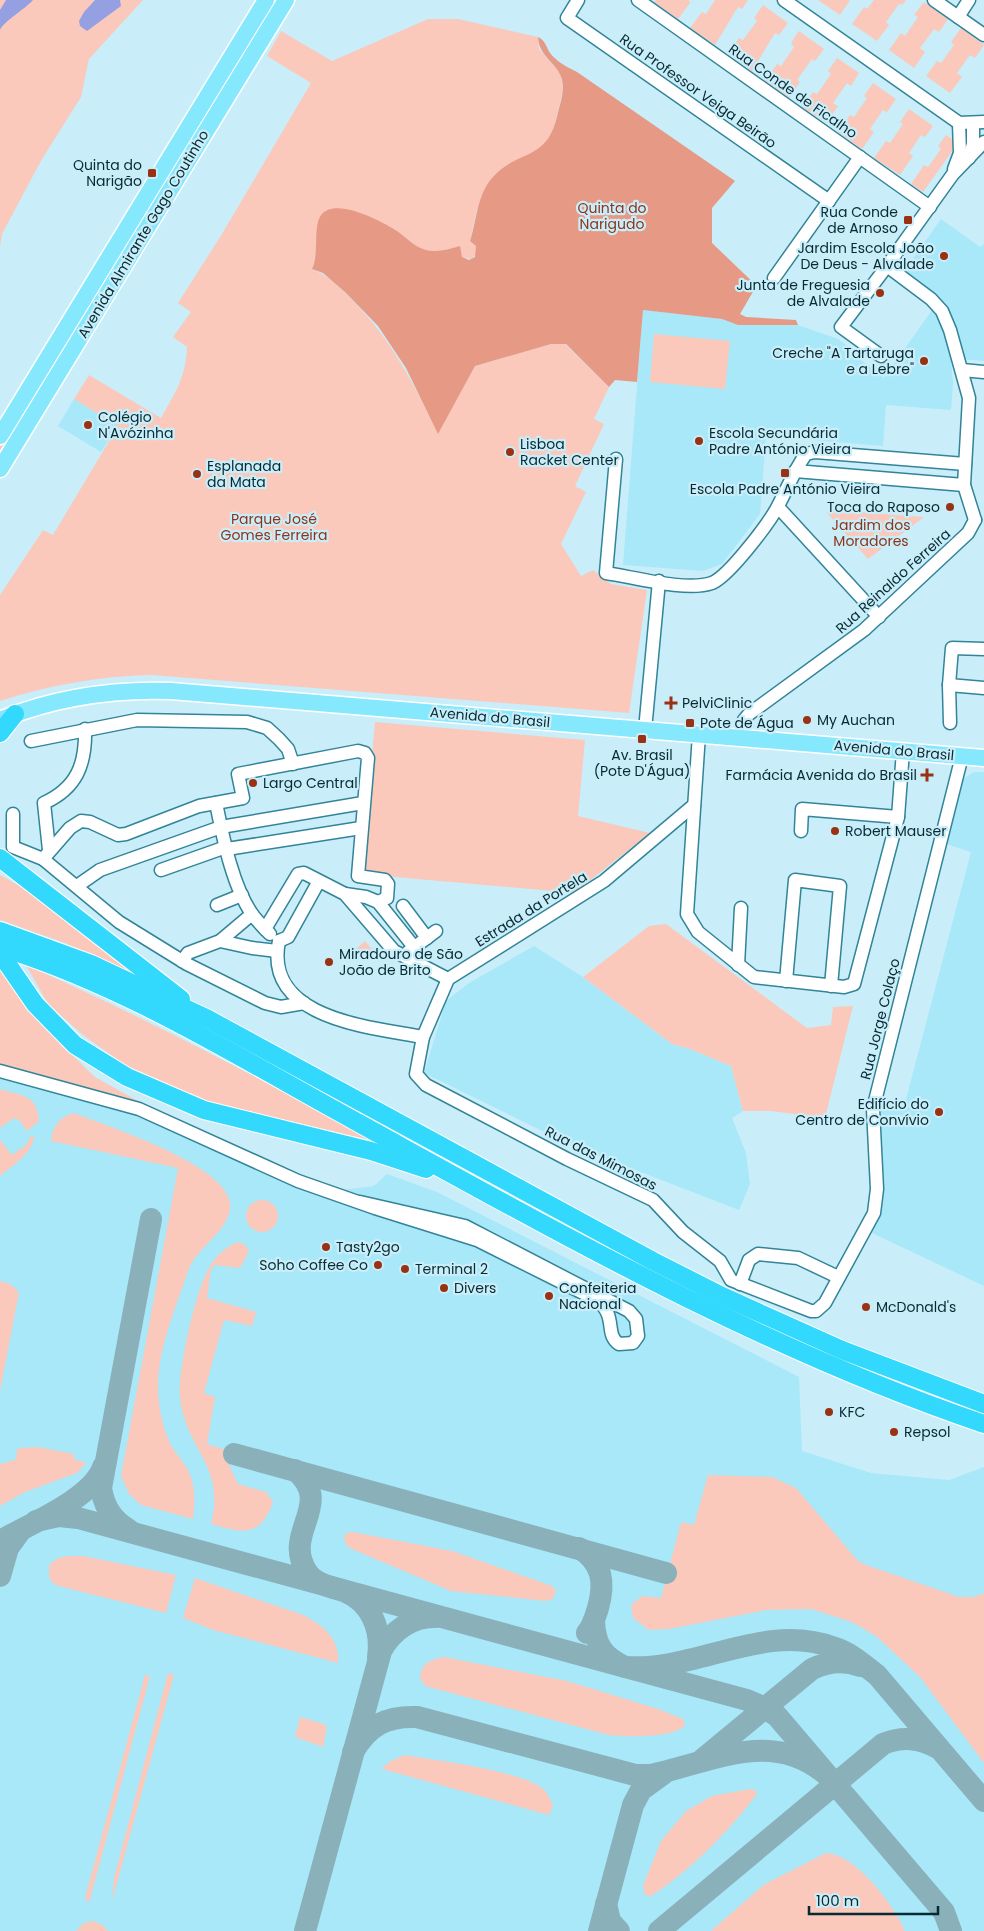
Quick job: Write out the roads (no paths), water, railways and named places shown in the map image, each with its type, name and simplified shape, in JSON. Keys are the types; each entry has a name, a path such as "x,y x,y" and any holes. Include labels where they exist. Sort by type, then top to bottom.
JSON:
{"highway":[{"path":"0,733 8,717"},
{"path":"0,858 208,1019"},
{"path":"0,868 43,892"},
{"path":"7,934 91,964 208,1019 653,1261 722,1296 842,1350 984,1404"},
{"path":"0,947 25,954 91,981 156,1013 637,1273 773,1340 834,1367 984,1424"},
{"path":"0,947 4,959 35,1004 74,1045 127,1077 204,1110 371,1152 466,1182"}],"main road":[{"name":"Avenida Almirante Gago Coutinho","path":"0,436 266,0"},
{"name":"Avenida Almirante Gago Coutinho","path":"0,469 286,0"},
{"path":"155,181 170,190"},
{"path":"146,197 160,206"},
{"name":"Avenida do Brasil","path":"8,717 73,697 112,692 152,690 984,758"}],"street":[{"name":"Rua Professor Veiga Beirão","path":"578,0 567,18 829,201"},
{"name":"Rua Conde de Ficalho","path":"638,0 930,207"},
{"path":"784,0 959,123 978,123 969,158"},
{"path":"934,0 984,35"},
{"path":"958,16 969,0"},
{"path":"953,174 960,153 959,123"},
{"path":"881,356 841,327 953,174 984,142"},
{"path":"774,278 860,157"},
{"path":"887,266 931,299 942,311 950,330 969,398 964,485 980,520"},
{"path":"962,370 984,372"},
{"path":"616,459 606,573 691,585 713,582 730,570 744,555 778,506 795,471 806,454 815,452 965,464"},
{"path":"795,471 964,485"},
{"path":"778,506 879,617"},
{"name":"Rua Reinaldo Ferreira","path":"740,738 744,720 761,704 879,617 968,534 980,520"},
{"path":"645,730 659,581"},
{"path":"950,723 949,684 952,648 984,649"},
{"path":"949,684 984,688"},
{"path":"31,741 85,729 155,719 247,722 266,728 279,739 288,750 293,764"},
{"path":"46,854 44,804 58,797 76,778 86,747 85,729"},
{"path":"700,734 687,914 698,932 754,977 831,986 844,987 854,984 898,817 903,751"},
{"path":"46,854 70,828 80,821 90,822 122,835 199,806 243,798 238,774 358,752 367,756 358,876 385,880 388,884 387,898 378,902"},
{"name":"Rua Jorge Colaço","path":"820,1310 857,1248 874,1213 878,1189 873,1109 962,756"},
{"path":"216,802 226,848 242,895 252,914 278,946 276,960 280,977 292,994 325,1014 358,1026 424,1037 448,979 402,956 386,943 345,894"},
{"path":"77,886 100,870 221,827 363,803"},
{"name":"Estrada da Portela","path":"448,979 604,881 694,805"},
{"path":"801,831 802,809 898,817"},
{"path":"13,814 13,847 46,854 77,886 119,922 182,961 265,1003 281,1007 304,1003"},
{"path":"162,870 226,848 361,828"},
{"path":"266,929 300,873 345,894 366,897 378,902 414,947"},
{"path":"786,981 795,880 840,886 831,986"},
{"path":"220,941 252,948 278,946 288,937 319,881"},
{"path":"216,905 242,895"},
{"path":"402,956 432,934 403,906"},
{"path":"738,965 741,908"},
{"path":"182,961 188,953 220,941 252,914"},
{"name":"Rua das Mimosas","path":"424,1037 416,1074 426,1085 575,1163 653,1200 683,1232 720,1261 727,1276 740,1284 811,1311 820,1310"},
{"path":"0,1070 138,1109 298,1181 360,1202 477,1240 597,1300 608,1312 616,1342 628,1345 638,1336 638,1326 634,1315 623,1307 465,1226 360,1202"},
{"path":"740,1284 750,1260 758,1254 798,1258 838,1277"},
{"path":"612,1329 616,1322 623,1318 632,1320 638,1326"}],"water":[{"path":"6,0 33,0 0,30 0,10"},
{"path":"95,0 120,0 121,6 87,31 80,26 79,21"}],"place":[{"name":"Quinta do Narigão","path":"152,173"},
{"name":"Rua Conde de Arnoso","path":"908,220"},
{"name":"Jardim Escola João De Deus - Alvalade","path":"944,256"},
{"name":"Junta de Freguesia de Alvalade","path":"880,293"},
{"name":"Creche \"A Tartaruga e a Lebre\"","path":"924,361"},
{"name":"Colégio N'Avózinha","path":"88,425"},
{"name":"Escola Secundária Padre António Vieira","path":"699,441"},
{"name":"Lisboa Racket Center","path":"510,452"},
{"name":"Escola Padre António Vieira","path":"785,473"},
{"name":"Esplanada da Mata","path":"197,474"},
{"name":"Toca do Raposo","path":"950,507"},
{"name":"PelviClinic","path":"671,703"},
{"name":"My Auchan","path":"807,720"},
{"name":"Pote de Água","path":"690,723"},
{"name":"Av. Brasil (Pote D'Água)","path":"642,739"},
{"name":"Farmácia Avenida do Brasil","path":"927,775"},
{"name":"Largo Central","path":"253,783"},
{"name":"Robert Mauser","path":"835,831"},
{"name":"Miradouro de São João de Brito","path":"329,962"},
{"name":"Edifício do Centro de Convívio","path":"939,1112"},
{"name":"Tasty2go","path":"326,1247"},
{"name":"Soho Coffee Co","path":"378,1265"},
{"name":"Terminal 2","path":"405,1269"},
{"name":"Divers","path":"444,1288"},
{"name":"Confeiteria Nacional","path":"549,1296"},
{"name":"McDonald's","path":"866,1307"},
{"name":"KFC","path":"829,1412"},
{"name":"Repsol","path":"894,1432"}],"park label":[{"name":"Quinta do Narigudo","path":"612,216"},
{"name":"Parque José Gomes Ferreira","path":"274,528"},
{"name":"Jardim dos Moradores","path":"871,534"}]}
